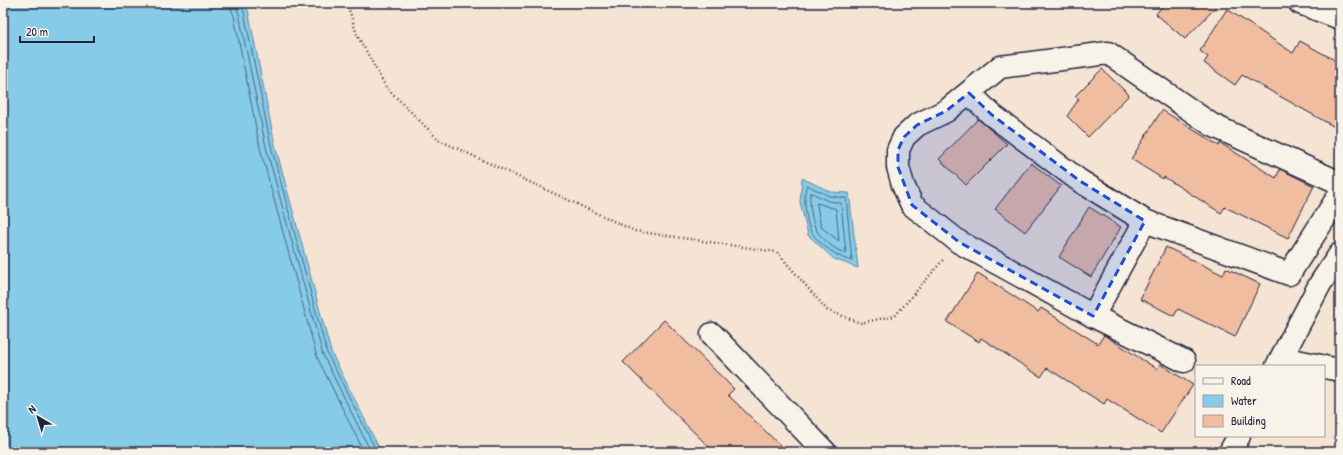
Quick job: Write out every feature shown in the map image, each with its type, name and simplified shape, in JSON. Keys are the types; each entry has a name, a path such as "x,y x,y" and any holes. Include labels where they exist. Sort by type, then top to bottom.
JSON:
{"street":[{"path":"1300,3 1340,18"},
{"path":"1184,361 1093,316 959,242 912,205 903,185 898,167 898,150 904,137 917,125 946,111 1000,67 1108,53 1212,125 1340,183"},
{"path":"969,93 992,115 1080,181 1145,221 1289,274 1340,194"},
{"path":"1093,316 1145,221"},
{"path":"1311,365 1280,362 1320,284 1340,254"},
{"path":"712,334 825,452"},
{"path":"1325,367 1340,370"},
{"path":"1230,452 1238,437"}],"path":[{"path":"347,3 356,35 386,87 439,140 635,231 777,252 827,310 860,323 895,316 959,242"}],"highlighted area":[{"path":"969,93 992,115 1080,181 1145,221 1093,316 959,242 912,205 898,167 898,150 904,137 917,125 946,111"}],"water":[{"path":"3,3 244,3 248,10 275,145 331,352 381,452 3,452"},
{"path":"802,178 831,192 849,193 858,268 834,259 808,235 800,202"}],"building":[{"path":"1165,3 1220,3 1185,39 1156,14"},
{"path":"1227,9 1293,53 1300,41 1340,63 1340,130 1242,75 1235,85 1204,63 1208,57 1200,51"},
{"path":"1102,69 1129,95 1088,137 1067,116 1079,99 1075,96"},
{"path":"1162,110 1219,146 1220,143 1276,178 1280,169 1314,186 1288,238 1225,207 1221,213 1164,177 1163,179 1131,159"},
{"path":"978,119 1007,144 966,185 939,159"},
{"path":"1031,163 1061,186 1025,232 995,209"},
{"path":"1089,207 1121,227 1091,277 1059,257"},
{"path":"1166,247 1223,275 1226,268 1260,284 1235,337 1178,309 1174,316 1140,299"},
{"path":"978,273 1038,312 1041,308 1098,344 1104,335 1157,369 1160,364 1193,385 1161,433 1107,399 1104,404 1047,368 1041,377 981,338 979,342 947,322"},
{"path":"664,320 734,389 728,395 787,452 714,452 623,362"}]}
